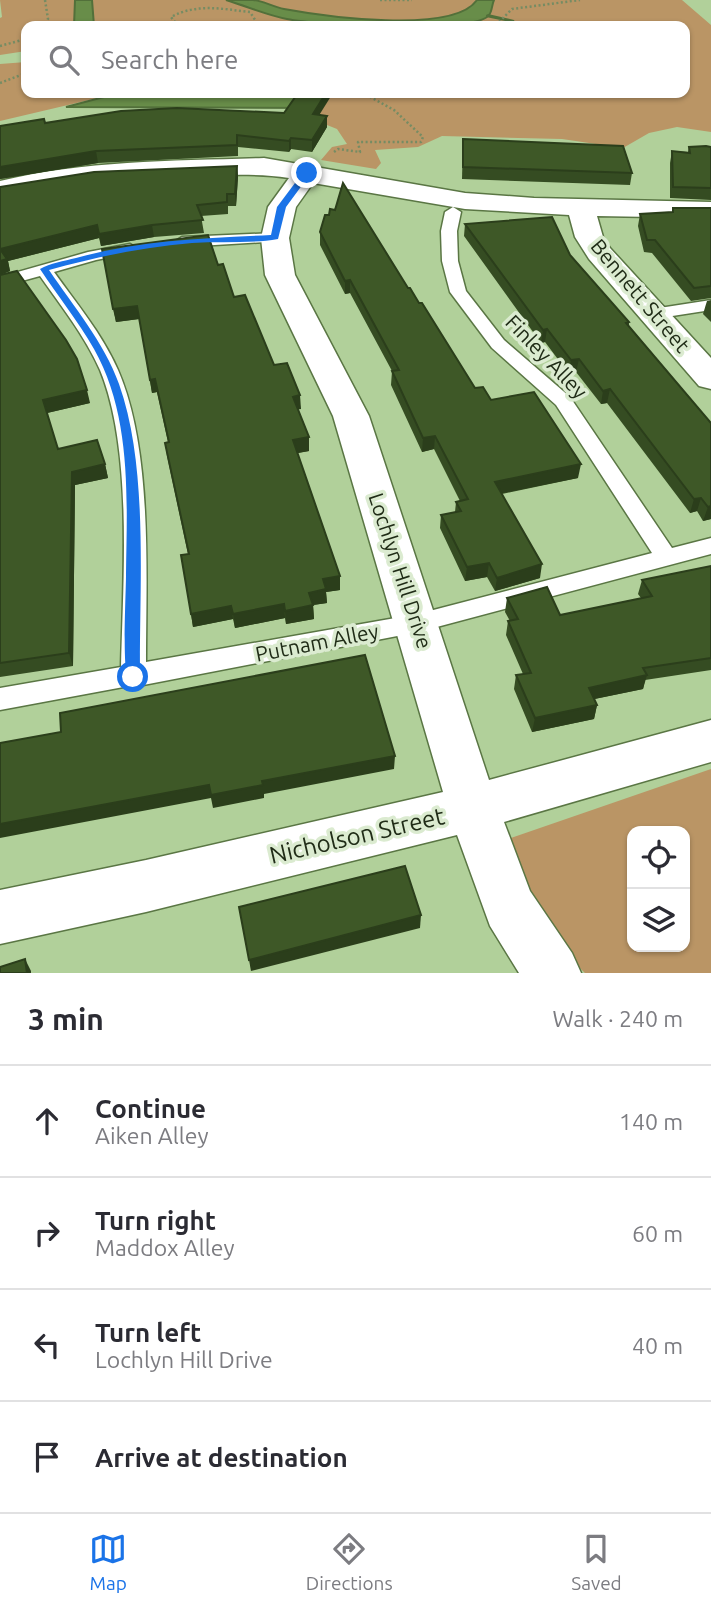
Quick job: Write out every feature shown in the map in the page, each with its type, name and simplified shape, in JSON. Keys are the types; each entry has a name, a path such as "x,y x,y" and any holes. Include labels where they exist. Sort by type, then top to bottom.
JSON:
{"street":[{"path":"0,188 46,178 139,169 323,165 464,201 711,210"},
{"name":"Lochlyn Hill Drive","path":"323,165 282,207 275,238 280,275 351,415 418,623 473,808 509,907 552,973"},
{"name":"Bennett Street","path":"581,207 589,237 599,253 711,379"},
{"name":"Nicholson Street","path":"0,916 146,886 473,808 711,741"}],"lane":[{"name":"Finley Alley","path":"453,212 449,231 450,261 458,292 498,344 563,401 667,558"},
{"path":"0,282 94,255 159,245 235,238 275,238"},
{"path":"44,269 99,350 114,383 123,414 130,452 133,677"},
{"path":"653,314 711,305"},
{"name":"Putnam Alley","path":"0,699 133,677 418,623 711,546"}],"path":[{"path":"45,0 47,21"},
{"path":"380,0 412,0"},
{"path":"500,21 512,9 580,0"},
{"path":"209,3 250,12 256,21"},
{"path":"174,21 171,17 180,7"},
{"path":"0,46 21,41"},
{"path":"0,83 21,75"},
{"path":"323,165 334,150 360,152 358,142 408,145 421,142 423,137 384,104 368,98"}],"shaded area":[{"path":"0,0 75,0 74,21 21,21 21,52 0,55"},
{"path":"75,0 92,0 94,21 74,21"},
{"path":"92,0 226,0 297,21 94,21"},
{"path":"226,0 253,0 302,12 355,18 415,20 463,11 477,0 494,0 489,15 478,21 303,21 264,13"},
{"path":"253,0 477,0 464,11 442,17 384,20 322,16"},
{"path":"494,0 682,0 711,25 711,132 677,127 649,133 623,148 562,139 442,136 418,147 375,150 381,163 376,169 321,160 332,147 347,144 337,129 312,119 310,98 690,98 690,21 471,21 486,18"},
{"path":"21,62 21,98 98,98 0,121 0,64"},
{"path":"100,98 313,98 318,108 66,107"},
{"path":"711,769 711,973 585,973 558,947 534,905 508,839"}],"building":[{"path":"294,98 323,98 313,114 327,116 312,140 291,138 289,141 237,135 237,145 96,151 0,167 0,126 44,119 45,123 121,111 177,108 284,113"},
{"path":"463,139 623,146 632,173 463,167"},
{"path":"689,147 711,147 711,188 673,187 672,151 690,153"},
{"path":"237,166 235,194 227,194 227,202 197,205 203,220 99,234 97,225 0,249 0,187 94,172"},
{"path":"343,183 408,288 419,303 422,303 475,388 483,387 491,400 534,392 581,464 495,482 542,564 497,578 489,563 467,567 441,515 461,511 456,502 468,499 435,436 423,438 392,371 399,370 350,280 345,281 320,232 325,215 329,215 330,209 335,210"},
{"path":"673,208 711,208 711,286 694,288 655,240 647,240 640,214 673,212"},
{"path":"552,217 570,255 629,322 626,323 711,423 711,506 708,507 701,498 694,499 610,389 603,391 579,359 571,360 547,329 543,330 465,224"},
{"path":"208,235 218,265 223,264 234,297 245,295 274,365 287,363 300,395 293,397 309,437 293,440 340,576 323,579 326,589 309,593 313,605 285,611 284,604 233,614 231,606 191,614 181,555 189,554 165,443 169,442 155,379 150,380 137,306 113,309 102,249"},
{"path":"0,249 7,259 0,261"},
{"path":"17,271 66,340 77,359 87,390 43,400 58,449 97,440 105,464 72,472 69,653 0,663 0,275"},
{"path":"711,566 711,658 643,668 647,675 589,688 597,705 535,718 516,675 531,673 508,621 518,619 507,598 547,587 560,615 652,596 642,580"},
{"path":"365,655 395,756 262,781 263,785 211,795 209,785 0,824 0,743 61,732 60,713"},
{"path":"405,866 421,915 249,960 239,907"},
{"path":"25,959 27,973 0,973 0,967"}],"waterway":[{"path":"488,16 512,21"}],"route":[{"path":"133,677 130,452 123,414 114,383 99,350 44,269 94,255 139,247 235,238 275,238 282,207 307,173"}]}
